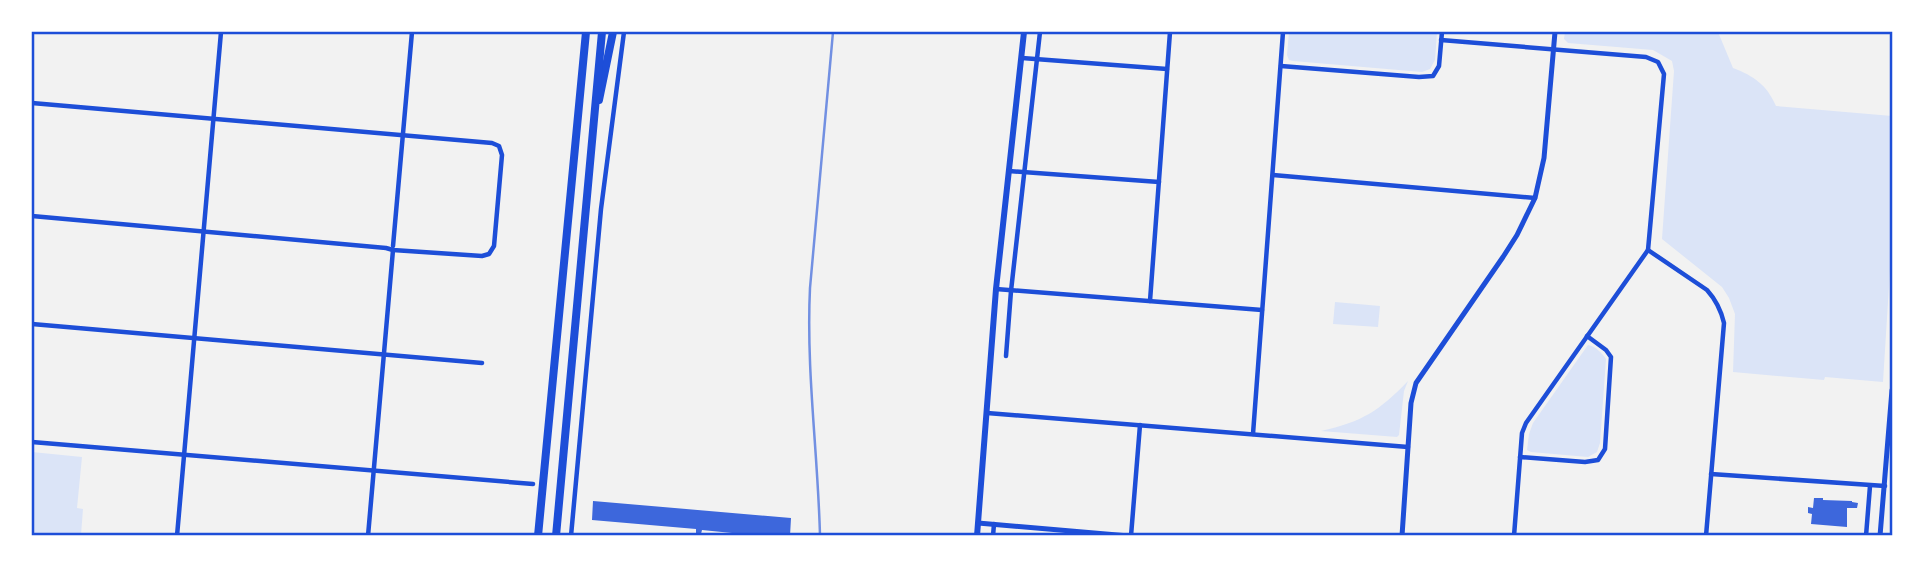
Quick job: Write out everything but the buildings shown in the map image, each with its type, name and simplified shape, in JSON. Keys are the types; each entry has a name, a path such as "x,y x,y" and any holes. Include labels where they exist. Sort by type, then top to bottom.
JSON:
{"highway":[{"path":"538,536 586,32"},
{"path":"556,536 601,32"},
{"path":"591,137 613,32"}],"main road":[{"path":"977,536 996,289 1024,32"}],"street":[{"path":"177,536 221,32"},
{"path":"368,536 412,32"},
{"path":"571,536 601,209 624,32"},
{"path":"1006,356 1040,32"},
{"path":"1150,302 1170,32"},
{"path":"1253,434 1283,32"},
{"path":"1281,65 1433,76 1439,66 1442,32"},
{"path":"1402,536 1411,403 1416,383 1503,257 1535,198 1544,158 1555,32"},
{"path":"1441,40 1646,57 1658,62 1664,74 1648,250 1525,423 1514,536"},
{"path":"1022,58 1167,69"},
{"path":"32,103 492,143 499,146 502,155 494,246 489,254 482,256 32,216"},
{"path":"1009,171 1159,182"},
{"path":"1273,175 1535,198"},
{"path":"1648,250 1707,290 1719,306 1724,323 1706,536"},
{"path":"996,289 1262,310"},
{"path":"32,324 482,363"},
{"path":"1520,457 1585,462 1598,460 1605,449 1611,357 1606,350 1587,337"},
{"path":"1880,536 1891,435 1892,390"},
{"path":"987,412 1408,447"},
{"path":"978,523 1130,536 1140,425"},
{"path":"32,442 533,484"},
{"path":"1711,474 1885,486"},
{"path":"1866,536 1870,485"},
{"path":"993,536 994,524"}],"shaded area":[{"path":"1289,32 1437,32 1435,60 1430,69 1422,72 1293,61 1289,60 1287,55"},
{"path":"1565,32 1718,32 1733,68 1759,82 1776,106 1892,116 1892,238 1883,382 1733,372 1735,314 1729,298 1722,287 1662,239 1674,71 1672,61 1653,50 1568,43 1564,39"},
{"path":"1335,302 1380,306 1378,327 1333,324"},
{"path":"1588,345 1598,350 1606,359 1600,443 1597,452 1588,457 1527,450 1533,423"},
{"path":"1408,381 1397,437 1321,431 1348,424 1369,414"},
{"path":"32,452 82,457 77,508 83,509 81,535 32,535"}],"railway":[{"path":"820,536 809,319 833,32"}]}
